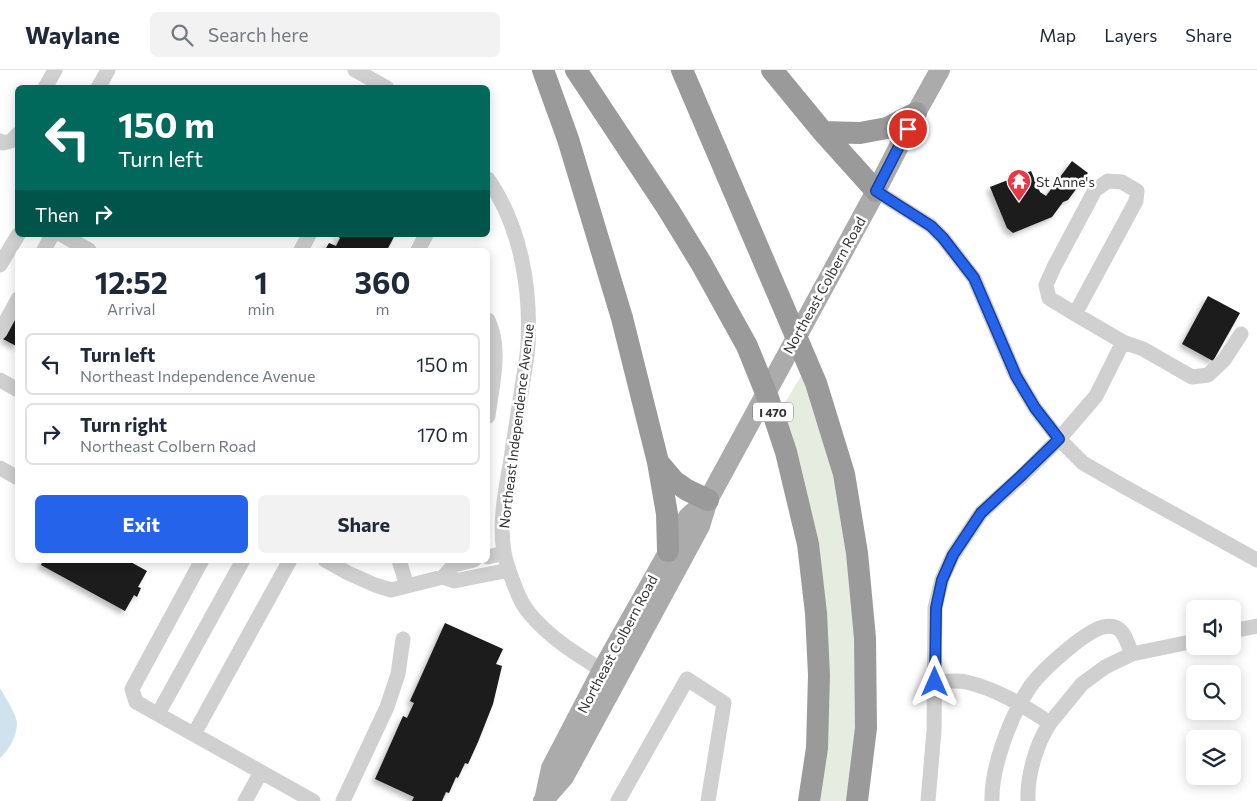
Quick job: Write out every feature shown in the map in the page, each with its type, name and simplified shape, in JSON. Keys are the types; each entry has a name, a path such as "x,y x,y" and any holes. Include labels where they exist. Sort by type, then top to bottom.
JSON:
{"highway":[{"path":"543,70 568,139 622,318 658,462 667,514 668,551"},
{"name":"I 470","path":"576,70 668,209 701,263 747,346 768,398 786,452 808,544 816,613 819,675 817,739 809,801"},
{"path":"682,70 816,383 844,474 857,553 865,638 866,728 857,801"},
{"path":"772,70 823,132 876,191"},
{"path":"823,132 860,133 887,128 916,113"},
{"path":"658,462 674,481 687,490 708,500"}],"main road":[{"name":"Northeast Colbern Road","path":"544,800 564,777 700,526 708,500 737,445 940,70"},
{"name":"Northeast Colbern Road","path":"544,800 551,768 602,670 688,517 708,500"}],"street":[{"path":"46,85 54,70"},
{"path":"100,85 108,70"},
{"path":"355,70 382,85"},
{"path":"0,141 11,141 15,137"},
{"path":"1075,314 1136,201 1137,192 1122,182 1108,181 1095,190 1046,285 1049,298 1075,314 1123,342 1143,349 1192,377 1208,375 1224,360 1241,334"},
{"name":"Northeast Independence Avenue","path":"490,183 506,212 519,246 529,314 528,348 505,494 502,528 508,570 529,613 549,634 602,670"},
{"path":"876,191 931,226 943,238 974,278 1016,376 1035,408 1059,439 1084,463 1257,560"},
{"path":"1,262 17,237"},
{"path":"66,237 85,248"},
{"path":"302,248 309,237"},
{"path":"0,332 15,305"},
{"path":"490,326 495,340 495,365 490,401"},
{"path":"928,801 934,731 936,608 942,580 953,555 981,513 1059,439 1096,396 1123,342"},
{"path":"0,380 15,388"},
{"path":"0,468 15,476"},
{"path":"490,556 504,552"},
{"path":"200,563 132,689 136,702 313,801"},
{"path":"158,714 241,563"},
{"path":"194,734 288,563"},
{"path":"330,563 348,573 391,590 443,577 454,565 462,563"},
{"path":"400,563 407,586"},
{"path":"443,577 454,581 508,570"},
{"path":"992,801 1001,748 1020,704 1029,688 1058,656 1101,627 1110,626 1118,628 1123,633 1132,654"},
{"path":"1241,629 1257,626"},
{"path":"343,801 387,707 398,674 403,639"},
{"path":"1028,801 1034,758 1046,728 1082,684 1105,667 1132,654 1186,643"},
{"path":"619,801 687,679 724,703 708,801"},
{"path":"935,682 964,682 986,688 1020,704 1050,723"},
{"path":"245,801 261,772"}],"shaded area":[{"path":"803,373 839,497 851,560 860,688 850,801 817,801 828,698 781,409"}],"water":[{"path":"0,688 17,723 16,733 12,742 0,758"}],"building":[{"path":"1072,161 1088,173 1068,200 1063,202 1052,217 1013,233 1007,228 990,187 1031,171 1040,192 1046,196"},
{"path":"338,237 394,237 388,248 326,248 329,243 336,246 340,238"},
{"path":"1208,296 1240,313 1213,361 1182,344"},
{"path":"15,318 15,345 3,339"},
{"path":"42,563 132,563 147,571 138,587 141,588 137,597 134,595 125,611 41,565"},
{"path":"445,623 503,649 496,664 502,666 493,704 478,742 468,764 465,763 449,793 446,792 442,801 412,801 414,797 375,779 403,716 407,718 414,703 410,701"}],"place":[{"name":"St Anne's","path":"1019,202"}],"route":[{"path":"908,129 876,191 931,226 943,238 974,278 1016,376 1035,408 1059,439 981,513 953,555 942,580 936,608 935,682"}]}
